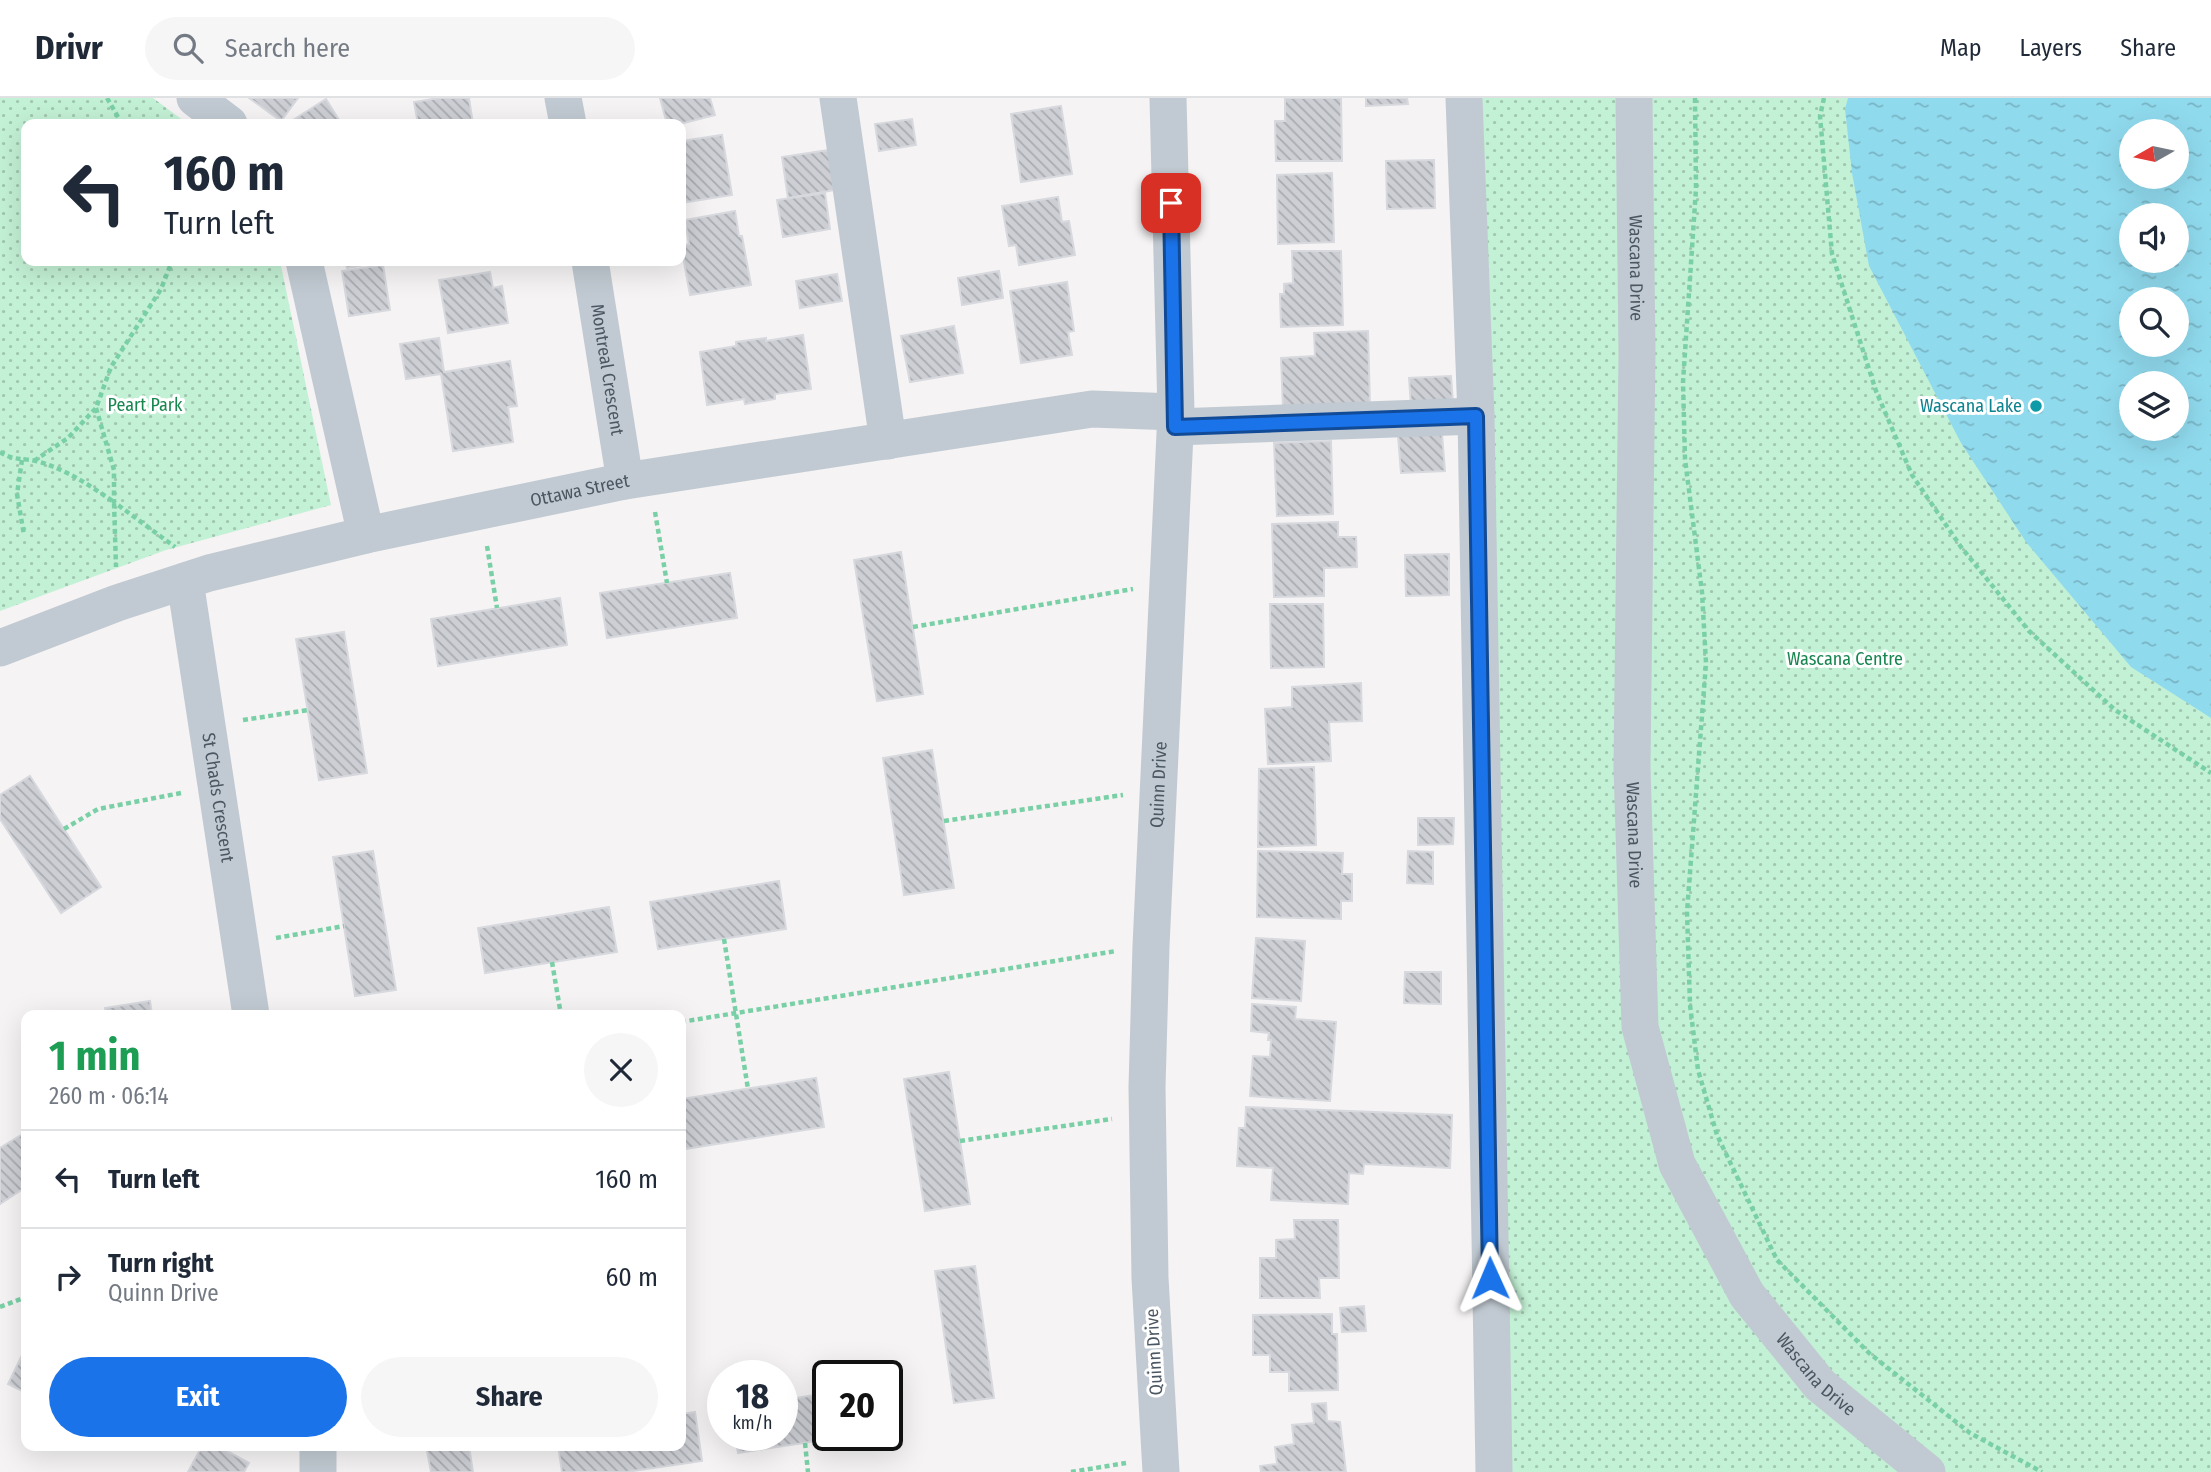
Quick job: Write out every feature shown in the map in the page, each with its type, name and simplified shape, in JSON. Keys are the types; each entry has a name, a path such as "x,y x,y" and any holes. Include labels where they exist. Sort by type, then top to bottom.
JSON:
{"street":[{"path":"195,98 222,119"},
{"path":"563,98 567,119"},
{"path":"838,98 888,441"},
{"name":"Quinn Drive","path":"1160,1465 1150,1278 1147,1114 1151,946 1176,420 1168,98"},
{"path":"1464,98 1476,416 1494,1472"},
{"name":"Wascana Drive","path":"1634,98 1637,353 1632,767 1640,1027 1677,1164 1746,1295 1820,1385 1927,1472"},
{"path":"305,266 366,535"},
{"name":"Montreal Crescent","path":"591,266 637,479"},
{"name":"Ottawa Street","path":"0,648 117,603 197,577 366,535 637,479 1092,409 1176,420 1476,416"},
{"name":"St Chads Crescent","path":"197,577 207,726 250,1010"},
{"path":"317,1451 318,1472"}],"path":[{"path":"107,98 119,119"},
{"path":"1695,98 1696,189 1683,382 1685,459 1702,592 1706,663 1686,912 1690,1005 1698,1070 1717,1135 1777,1261 1869,1353 1970,1433 2042,1472"},
{"path":"1824,98 1820,116 1832,254 1876,391 1912,475 1961,547 2029,631 2115,710 2211,773"},
{"path":"34,461 68,438 96,408 111,367 161,289 170,266"},
{"path":"96,408 114,470 117,603"},
{"path":"0,452 12,460 34,461 74,475 114,502 197,577"},
{"path":"22,460 16,494 24,535"},
{"path":"637,479 667,583"},
{"path":"481,511 497,608"},
{"path":"913,627 1168,582"},
{"path":"207,726 307,710"},
{"path":"64,829 98,809 216,786"},
{"path":"943,821 1158,789"},
{"path":"240,944 344,926"},
{"path":"724,939 748,1089"},
{"path":"686,1022 1151,946"},
{"path":"552,962 560,1010"},
{"path":"960,1142 1147,1114"},
{"path":"0,1307 21,1299"},
{"path":"805,1443 808,1472"},
{"path":"1071,1472 1160,1465"}],"green space":[{"name":"Peart Park","path":"0,98 153,98 181,119 21,119 21,266 281,266 331,505 166,550 0,611"},
{"name":"Wascana Centre","path":"1464,98 2211,98 2211,1472 1494,1472"}],"water":[{"name":"Wascana Lake","path":"1848,98 2211,98 2211,718 2131,667 2026,542 1961,443 1869,266 1852,173 1845,109"}],"building":[{"path":"249,98 298,98 282,119 278,119"},
{"path":"439,98 469,98 472,119 417,119 414,102"},
{"path":"660,98 710,98 715,115 686,122 686,119 666,119"},
{"path":"1285,98 1341,98 1342,161 1276,161 1275,121 1285,121"},
{"path":"1366,98 1407,98 1408,104 1366,106"},
{"path":"326,99 338,119 295,119"},
{"path":"1061,106 1072,174 1021,182 1011,114"},
{"path":"912,119 916,145 879,151 875,124"},
{"path":"722,135 732,195 686,202 686,140"},
{"path":"829,150 835,190 788,198 782,157"},
{"path":"1434,160 1435,208 1387,209 1386,161"},
{"path":"1332,173 1334,242 1278,244 1277,175"},
{"path":"825,193 830,229 783,237 777,200"},
{"path":"1058,197 1062,222 1069,221 1075,255 1019,265 1016,245 1009,246 1002,206"},
{"path":"735,211 751,285 690,295 685,266 686,245 689,244 686,220"},
{"path":"1292,251 1341,251 1343,325 1281,327 1280,294 1284,294 1284,284 1293,283"},
{"path":"383,266 390,310 349,316 342,271"},
{"path":"999,271 1003,298 962,305 958,278"},
{"path":"490,272 493,288 502,286 508,323 448,333 439,280"},
{"path":"837,274 842,301 800,308 796,281"},
{"path":"1067,282 1074,331 1068,332 1072,355 1021,363 1010,291"},
{"path":"954,326 963,373 910,382 901,336"},
{"path":"1368,331 1370,406 1283,409 1281,358 1315,356 1314,333"},
{"path":"803,335 811,389 775,394 775,399 745,404 744,399 707,405 700,352 736,346 736,342 766,338 766,341"},
{"path":"439,338 444,372 510,361 517,406 508,407 513,442 453,451 441,374 406,379 400,344"},
{"path":"1451,376 1453,404 1411,406 1409,378"},
{"path":"1442,434 1445,471 1401,473 1398,436"},
{"path":"1331,441 1333,514 1277,516 1274,443"},
{"path":"1338,522 1338,537 1356,537 1357,567 1324,568 1324,596 1274,597 1272,524"},
{"path":"901,552 923,694 877,701 854,560"},
{"path":"1449,554 1449,595 1406,596 1405,555"},
{"path":"730,573 737,618 607,638 600,593"},
{"path":"560,598 567,645 438,666 431,619"},
{"path":"1270,604 1323,604 1324,667 1271,668"},
{"path":"344,632 367,773 319,780 296,639"},
{"path":"1361,683 1362,721 1329,722 1331,761 1268,764 1265,709 1292,707 1292,687"},
{"path":"932,750 954,888 904,895 883,758"},
{"path":"1314,767 1316,845 1258,847 1259,769"},
{"path":"30,776 101,887 61,913 0,819 0,795"},
{"path":"1418,818 1454,818 1453,844 1418,845"},
{"path":"373,851 396,990 355,996 333,857"},
{"path":"1258,851 1343,853 1342,874 1352,874 1352,901 1341,901 1341,919 1257,917"},
{"path":"1408,851 1433,852 1433,884 1407,883"},
{"path":"779,881 786,929 658,949 650,902"},
{"path":"609,907 617,952 485,973 478,928"},
{"path":"1256,938 1305,941 1301,1001 1252,998"},
{"path":"1405,972 1441,972 1441,1004 1404,1003"},
{"path":"150,1001 151,1010 105,1010"},
{"path":"1252,1004 1296,1007 1295,1019 1336,1022 1330,1101 1250,1096 1253,1056 1270,1057 1271,1040 1268,1040 1269,1033 1251,1031"},
{"path":"949,1072 970,1204 925,1211 904,1079"},
{"path":"816,1078 824,1127 686,1149 686,1098"},
{"path":"1246,1107 1452,1115 1450,1168 1364,1164 1363,1174 1349,1173 1348,1204 1271,1200 1273,1168 1237,1166 1239,1128 1245,1128"},
{"path":"21,1135 21,1190 0,1204 0,1148"},
{"path":"1294,1220 1338,1220 1339,1278 1319,1278 1320,1298 1260,1298 1260,1258 1276,1258 1276,1240 1295,1239"},
{"path":"975,1266 994,1398 954,1403 935,1271"},
{"path":"1364,1306 1366,1331 1342,1332 1340,1308"},
{"path":"1332,1314 1332,1334 1337,1334 1338,1390 1289,1391 1289,1372 1270,1372 1270,1355 1253,1355 1253,1315"},
{"path":"21,1357 21,1390 8,1384"},
{"path":"812,1395 812,1442 798,1444 798,1398"},
{"path":"1326,1403 1327,1421 1340,1422 1346,1472 1261,1472 1260,1466 1277,1464 1275,1447 1294,1444 1292,1425 1314,1423 1312,1404"},
{"path":"695,1412 702,1461 626,1472 562,1472 559,1451 686,1451 686,1413"},
{"path":"199,1451 227,1451 249,1463 244,1472 188,1472"},
{"path":"427,1451 470,1451 473,1472 431,1472"}],"place":[{"name":"Wascana Lake","path":"2036,406"}],"route":[{"path":"1171,203 1175,427 1476,416 1490,1278"}]}
